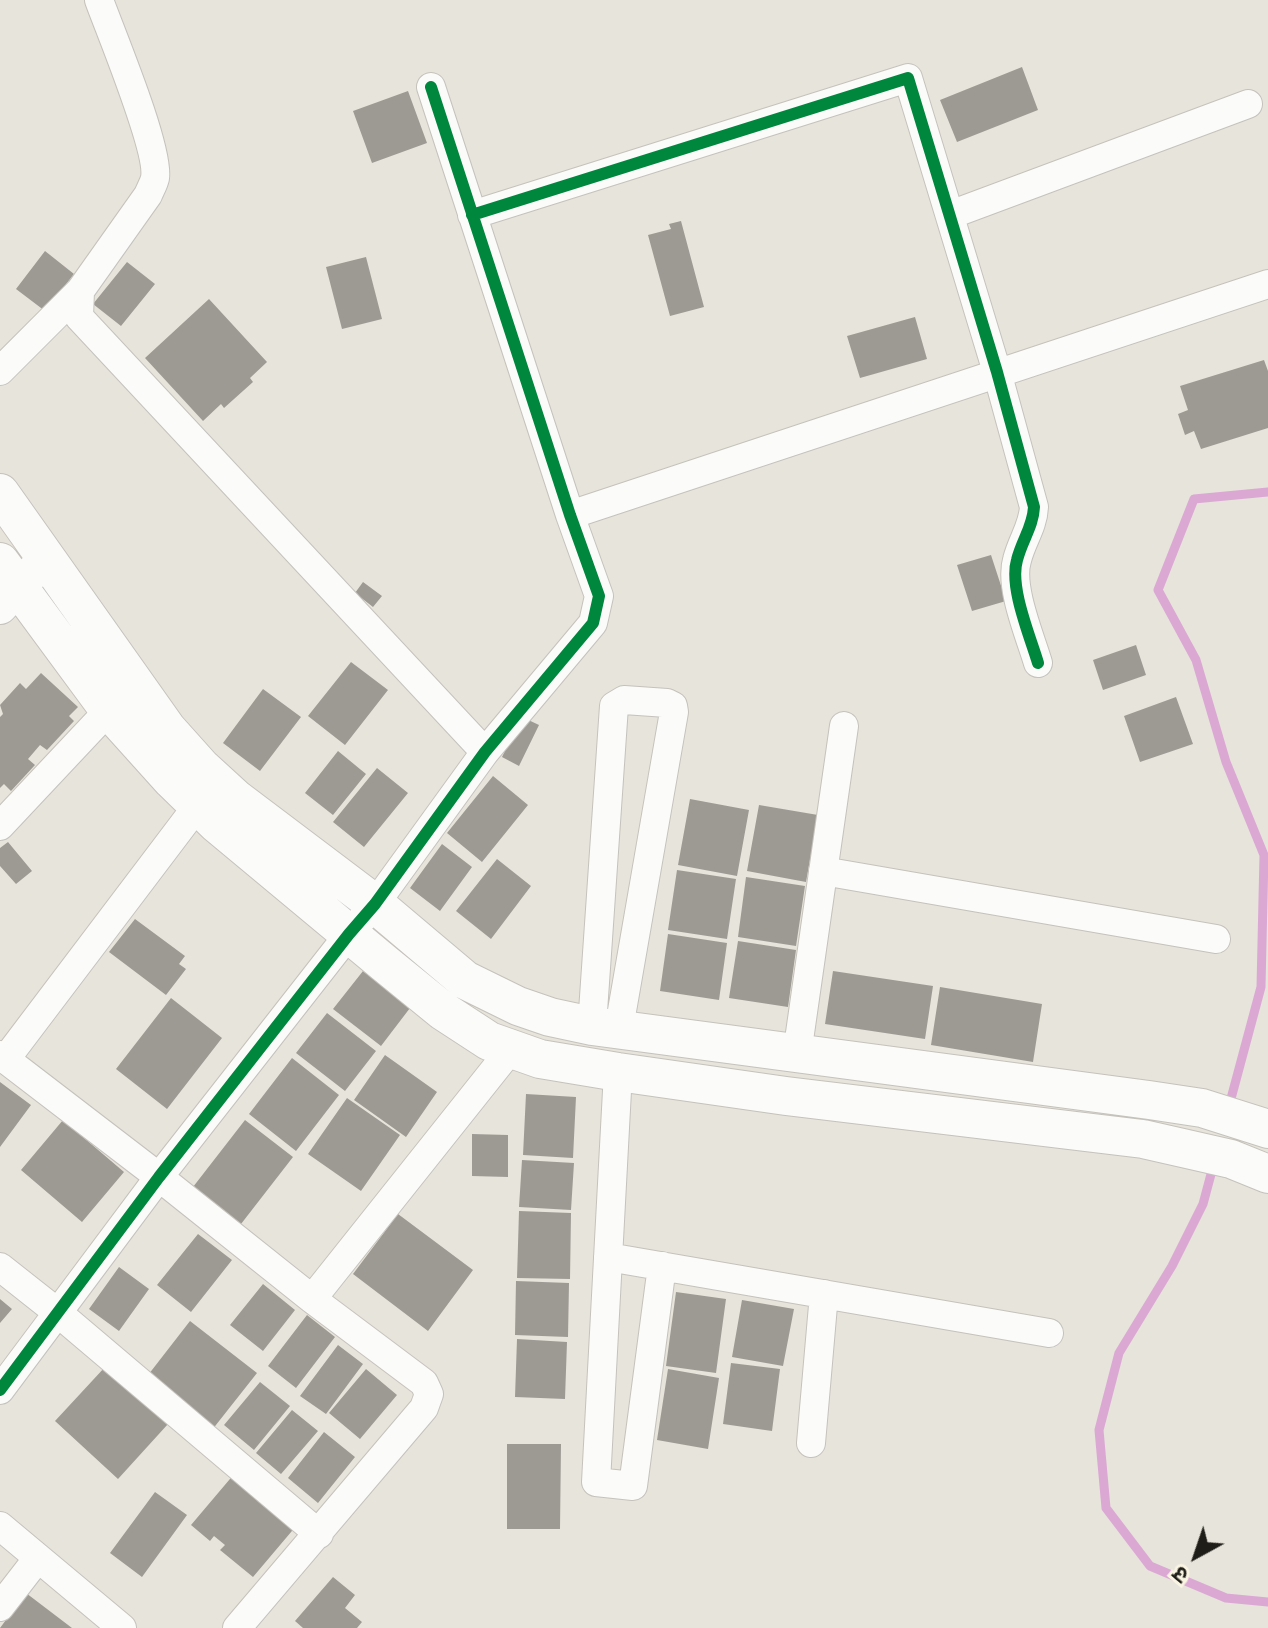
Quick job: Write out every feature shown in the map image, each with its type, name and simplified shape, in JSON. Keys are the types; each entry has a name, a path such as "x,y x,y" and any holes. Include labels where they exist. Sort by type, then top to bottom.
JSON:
{"main road":[{"path":"0,493 12,540 46,558 167,729 201,767 236,799 375,904 465,980 518,1006 550,1017 606,1027 1202,1108 1257,1150"},
{"path":"6,586 109,710 198,805 349,934 443,1011 475,1033 540,1059 618,1072 802,1098 1257,1150"}],"street":[{"path":"0,371 80,291 148,195 155,178 146,131 99,0"},
{"path":"472,215 908,78 997,372 1034,507 1033,523 1017,560 1015,576 1038,663"},
{"path":"0,1390 159,1177 375,904 485,752 593,623 599,596 431,87"},
{"path":"950,215 1248,104"},
{"path":"570,515 1268,284"},
{"path":"80,291 79,317 485,752"},
{"path":"6,586 46,558"},
{"path":"624,700 667,703 673,706 674,712 606,1027 614,706 624,700"},
{"path":"0,826 109,710"},
{"path":"797,1054 844,726"},
{"path":"198,805 3,1058 424,1383 429,1394 424,1408 237,1628"},
{"path":"823,871 1216,939"},
{"path":"312,1299 511,1049"},
{"path":"618,1072 596,1482 633,1486 662,1266"},
{"path":"608,1257 1049,1333"},
{"path":"0,1267 319,1534"},
{"path":"811,1443 824,1294"},
{"path":"0,1526 122,1628"},
{"path":"0,1607 38,1558"}],"building":[{"path":"1022,67 1038,110 957,142 940,100"},
{"path":"408,91 427,143 372,163 353,111"},
{"path":"681,221 704,307 670,316 648,235 671,229 669,224"},
{"path":"45,251 74,274 45,311 16,289"},
{"path":"366,257 382,319 342,329 326,267"},
{"path":"127,262 155,284 121,326 93,304"},
{"path":"209,299 267,362 250,378 253,382 224,408 221,404 203,421 145,358"},
{"path":"915,317 927,359 860,378 847,336"},
{"path":"1264,360 1268,371 1268,428 1201,449 1194,431 1185,435 1178,414 1188,410 1180,386"},
{"path":"991,555 1006,601 972,611 957,565"},
{"path":"363,582 382,596 373,607 355,593"},
{"path":"1136,645 1146,675 1103,690 1093,660"},
{"path":"351,662 388,690 345,745 308,716"},
{"path":"41,673 78,707 69,716 74,721 47,750 40,745 28,759 35,765 11,791 4,784 0,788 0,717 3,714 0,705 20,683 26,689"},
{"path":"263,689 301,717 260,771 223,743"},
{"path":"1176,697 1193,744 1140,762 1124,716"},
{"path":"522,717 539,725 519,766 502,757"},
{"path":"338,751 366,774 333,815 305,793"},
{"path":"377,768 408,793 364,847 333,822"},
{"path":"493,776 528,805 482,862 447,833"},
{"path":"690,799 749,810 737,876 678,865"},
{"path":"759,805 818,815 806,882 747,871"},
{"path":"8,842 32,871 16,884 0,866 0,848"},
{"path":"442,844 472,867 440,911 410,888"},
{"path":"497,859 531,886 491,939 456,911"},
{"path":"677,870 736,879 727,939 668,930"},
{"path":"746,877 805,886 796,946 738,937"},
{"path":"135,919 185,956 179,964 186,969 166,995 109,952"},
{"path":"668,934 727,943 719,1000 660,991"},
{"path":"738,941 796,950 788,1007 729,998"},
{"path":"363,971 410,1008 381,1046 333,1009"},
{"path":"833,971 933,986 925,1039 825,1024"},
{"path":"940,987 1042,1004 1033,1062 931,1045"},
{"path":"171,998 222,1038 167,1109 116,1069"},
{"path":"327,1013 376,1051 345,1091 296,1053"},
{"path":"385,1055 437,1092 406,1137 354,1100"},
{"path":"292,1058 339,1095 296,1151 249,1114"},
{"path":"0,1082 31,1105 0,1147"},
{"path":"526,1094 576,1097 573,1158 523,1155"},
{"path":"347,1098 400,1135 361,1191 308,1154"},
{"path":"63,1120 124,1172 82,1222 21,1170"},
{"path":"245,1120 293,1157 241,1224 193,1187"},
{"path":"472,1134 508,1135 508,1177 472,1176"},
{"path":"522,1160 574,1163 571,1210 519,1207"},
{"path":"519,1211 571,1213 570,1279 517,1278"},
{"path":"398,1214 473,1270 428,1331 353,1274"},
{"path":"198,1234 232,1260 191,1312 157,1285"},
{"path":"119,1267 149,1289 119,1331 89,1309"},
{"path":"516,1281 569,1283 568,1337 515,1335"},
{"path":"263,1284 295,1310 263,1351 230,1325"},
{"path":"676,1292 726,1299 716,1373 666,1366"},
{"path":"0,1299 12,1309 0,1323"},
{"path":"742,1300 794,1309 783,1366 732,1357"},
{"path":"307,1315 335,1337 296,1388 268,1366"},
{"path":"190,1321 257,1373 212,1430 145,1379"},
{"path":"517,1339 567,1342 565,1399 515,1397"},
{"path":"338,1345 363,1364 326,1414 300,1396"},
{"path":"731,1363 780,1369 772,1431 723,1424"},
{"path":"105,1367 168,1424 118,1479 55,1421"},
{"path":"366,1369 397,1395 360,1439 329,1413"},
{"path":"668,1369 719,1378 708,1449 657,1440"},
{"path":"260,1382 290,1406 254,1450 224,1425"},
{"path":"292,1410 318,1431 281,1474 256,1453"},
{"path":"324,1432 355,1457 318,1503 288,1478"},
{"path":"507,1444 561,1444 560,1529 507,1529"},
{"path":"235,1473 297,1525 253,1577 220,1550 225,1545 214,1536 210,1541 191,1525"},
{"path":"155,1492 187,1515 142,1577 110,1553"},
{"path":"333,1577 355,1595 345,1608 362,1622 357,1628 303,1628 295,1621"},
{"path":"26,1593 72,1628 0,1628"}],"waterway":[{"path":"1229,1106 1261,987 1264,855 1226,762 1196,660 1158,590 1194,499 1268,492"},
{"path":"1214,1163 1203,1204 1172,1266 1119,1353 1099,1430 1106,1508 1150,1566 1226,1598 1268,1602"}],"cycle path":[{"path":"472,215 908,78 997,372 1034,507 1015,571 1022,612 1038,663"},
{"path":"0,1390 159,1177 375,904 485,752 593,623 599,596 431,87"}]}
